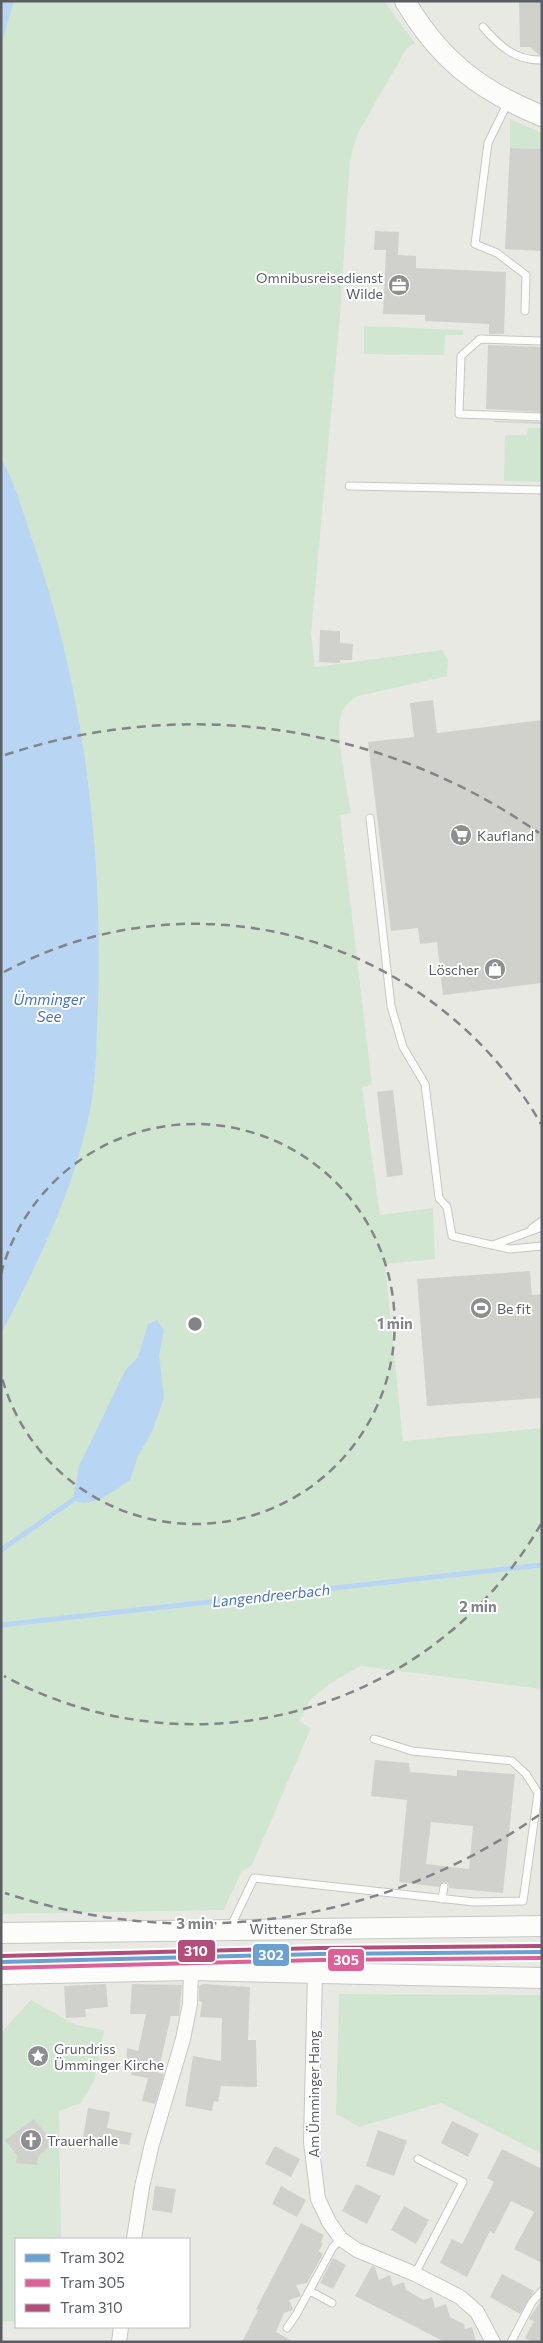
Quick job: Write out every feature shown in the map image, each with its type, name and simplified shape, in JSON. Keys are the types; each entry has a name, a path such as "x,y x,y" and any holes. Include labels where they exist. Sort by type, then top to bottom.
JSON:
{"main road":[{"path":"405,1 440,51 478,83 508,102 542,116"},
{"name":"Wittener Straße","path":"1,1933 229,1928 542,1926"},
{"path":"1,1974 191,1970 542,1978"}],"street":[{"path":"134,2238 142,2187 152,2144 183,2038 190,2004 191,1970"},
{"name":"Am Ümminger Hang","path":"315,1973 311,2142 318,2199 329,2222 341,2239 357,2250 415,2274 466,2302 477,2312 493,2342"}],"lane":[{"path":"483,27 493,39 514,55 530,61 542,60"},
{"path":"508,102 488,143 475,244 497,253 526,275 525,311"},
{"path":"542,341 480,338 461,356 459,414 542,417"},
{"path":"349,486 542,490"},
{"path":"370,818 391,1006 403,1047 425,1084 439,1198 447,1207 452,1236 510,1249 542,1246"},
{"path":"530,1230 542,1221"},
{"path":"493,1245 542,1227"},
{"path":"229,1928 254,1878 474,1902 523,1901 538,1793 526,1774 512,1761 412,1751 374,1738"},
{"path":"442,1899 444,1887"},
{"path":"415,2274 463,2182 418,2159"},
{"path":"287,2328 310,2291 333,2247 341,2239"},
{"path":"511,2342 532,2302 542,2290"},
{"path":"310,2291 332,2303"}],"green space":[{"path":"1,1 384,1 415,43 407,48 358,133 350,159 340,316 311,634 315,667 442,650 448,660 447,676 358,696 346,706 341,716 339,730 341,754 351,813 340,815 372,1085 362,1087 380,1215 433,1208 435,1259 385,1264 403,1441 542,1428 542,1689 360,1666 331,1683 310,1700 299,1721 311,1728 252,1865 241,1872 224,1910 1,1914"},
{"path":"510,119 542,133 542,149 510,148"},
{"path":"364,326 463,330 463,335 445,335 444,355 364,354"},
{"path":"528,428 542,428 542,482 504,481 505,435 527,435"},
{"path":"339,1994 542,1995 542,2154 441,2103 359,2127 336,2114"},
{"path":"31,2000 76,2025 104,2030 94,2081 81,2103 59,2111 61,2238 15,2238 15,2322 1,2321 1,2033"}],"water":[{"path":"1,1 14,1 1,45"},
{"name":"Ümminger See","path":"1,458 18,498 50,595 65,652 77,710 93,828 99,947 95,1074 92,1101 82,1144 63,1200 41,1254 1,1334"},
{"path":"157,1320 164,1330 159,1356 164,1398 152,1432 138,1456 130,1480 103,1498 95,1501 80,1502 73,1500 79,1466 126,1369 138,1357 148,1324"}],"building":[{"path":"519,1 542,1 542,55 539,55 530,47 520,47"},
{"path":"510,148 542,149 542,251 505,249"},
{"path":"375,231 399,232 398,255 416,256 416,268 506,272 504,334 489,334 489,324 425,321 425,315 383,314 386,250 374,250"},
{"path":"488,345 542,347 542,412 486,409"},
{"path":"494,422 542,422 542,424"},
{"path":"320,630 340,631 340,643 353,644 352,660 340,660 340,663 319,662"},
{"name":"Kaufland","path":"433,700 437,733 542,720 542,983 443,995 437,942 420,944 418,928 391,931 368,742 414,737 410,703"},
{"path":"393,1090 403,1175 387,1177 377,1092"},
{"path":"530,1271 532,1295 542,1294 542,1398 427,1406 417,1279"},
{"path":"375,1760 409,1763 410,1772 457,1776 457,1770 515,1774 503,1893 449,1888 448,1883 444,1882 439,1887 399,1882 407,1800 371,1796","holes":["431,1822 473,1826 469,1869 426,1864"]},
{"path":"106,1984 108,2007 85,2009 86,2017 66,2018 64,1986"},
{"path":"132,1984 182,1985 179,2016 171,2016 158,2073 164,2074 155,2104 142,2101 148,2078 131,2075 133,2065 126,2064 127,2048 138,2051 146,2014 130,2014"},
{"path":"203,1984 250,1987 248,2040 256,2040 257,2087 221,2086 218,2102 214,2101 212,2111 185,2106 193,2056 221,2061 222,2018 200,2017 202,2002 199,2001 199,1986"},
{"path":"88,2108 110,2112 107,2128 132,2133 129,2145 83,2138"},
{"name":"Trauerhalle","path":"34,2119 53,2143 38,2157 37,2165 16,2163 17,2155 5,2140"},
{"path":"452,2121 479,2134 468,2157 441,2143"},
{"path":"378,2130 407,2141 394,2176 366,2166"},
{"path":"275,2146 300,2159 291,2177 265,2164"},
{"path":"502,2149 542,2169 542,2263 514,2249 534,2212 511,2201 494,2234 490,2231 467,2277 440,2263 452,2239 462,2244 494,2182 487,2178"},
{"path":"356,2184 381,2196 367,2224 342,2211"},
{"path":"155,2186 176,2189 172,2213 152,2210"},
{"path":"281,2186 306,2200 297,2217 272,2204"},
{"path":"404,2206 429,2220 416,2244 391,2230"},
{"path":"301,2223 324,2235 319,2251 323,2254 307,2283 296,2285 301,2296 289,2300 293,2310 284,2313 276,2332 294,2342 242,2342 258,2310 256,2309"},
{"path":"333,2258 346,2265 333,2289 320,2283"},
{"path":"372,2266 375,2267 379,2280 390,2275 393,2286 404,2282 406,2290 424,2300 432,2297 435,2308 446,2304 450,2317 464,2324 465,2329 472,2327 476,2342 437,2342 441,2340 355,2296"},
{"path":"502,2274 534,2291 520,2314 490,2297"},
{"path":"542,2299 542,2342 533,2342 525,2338 534,2321 529,2319"}],"waterway":[{"path":"1,1550 73,1500"},
{"name":"Langendreerbach","path":"1,1625 542,1565"}],"tram line":[{"name":"310","path":"1,1956 319,1948 542,1946"},
{"name":"302","path":"1,1962 319,1954 542,1952"},
{"name":"305","path":"1,1968 319,1960 542,1958"}],"place":[{"name":"Omnibusreisedienst Wilde","path":"399,285"},
{"name":"Kaufland","path":"461,835"},
{"name":"Löscher","path":"495,969"},
{"name":"Be fit","path":"481,1308"},
{"name":"Grundriss Ümminger Kirche","path":"38,2056"},
{"name":"Trauerhalle","path":"31,2140"}]}
